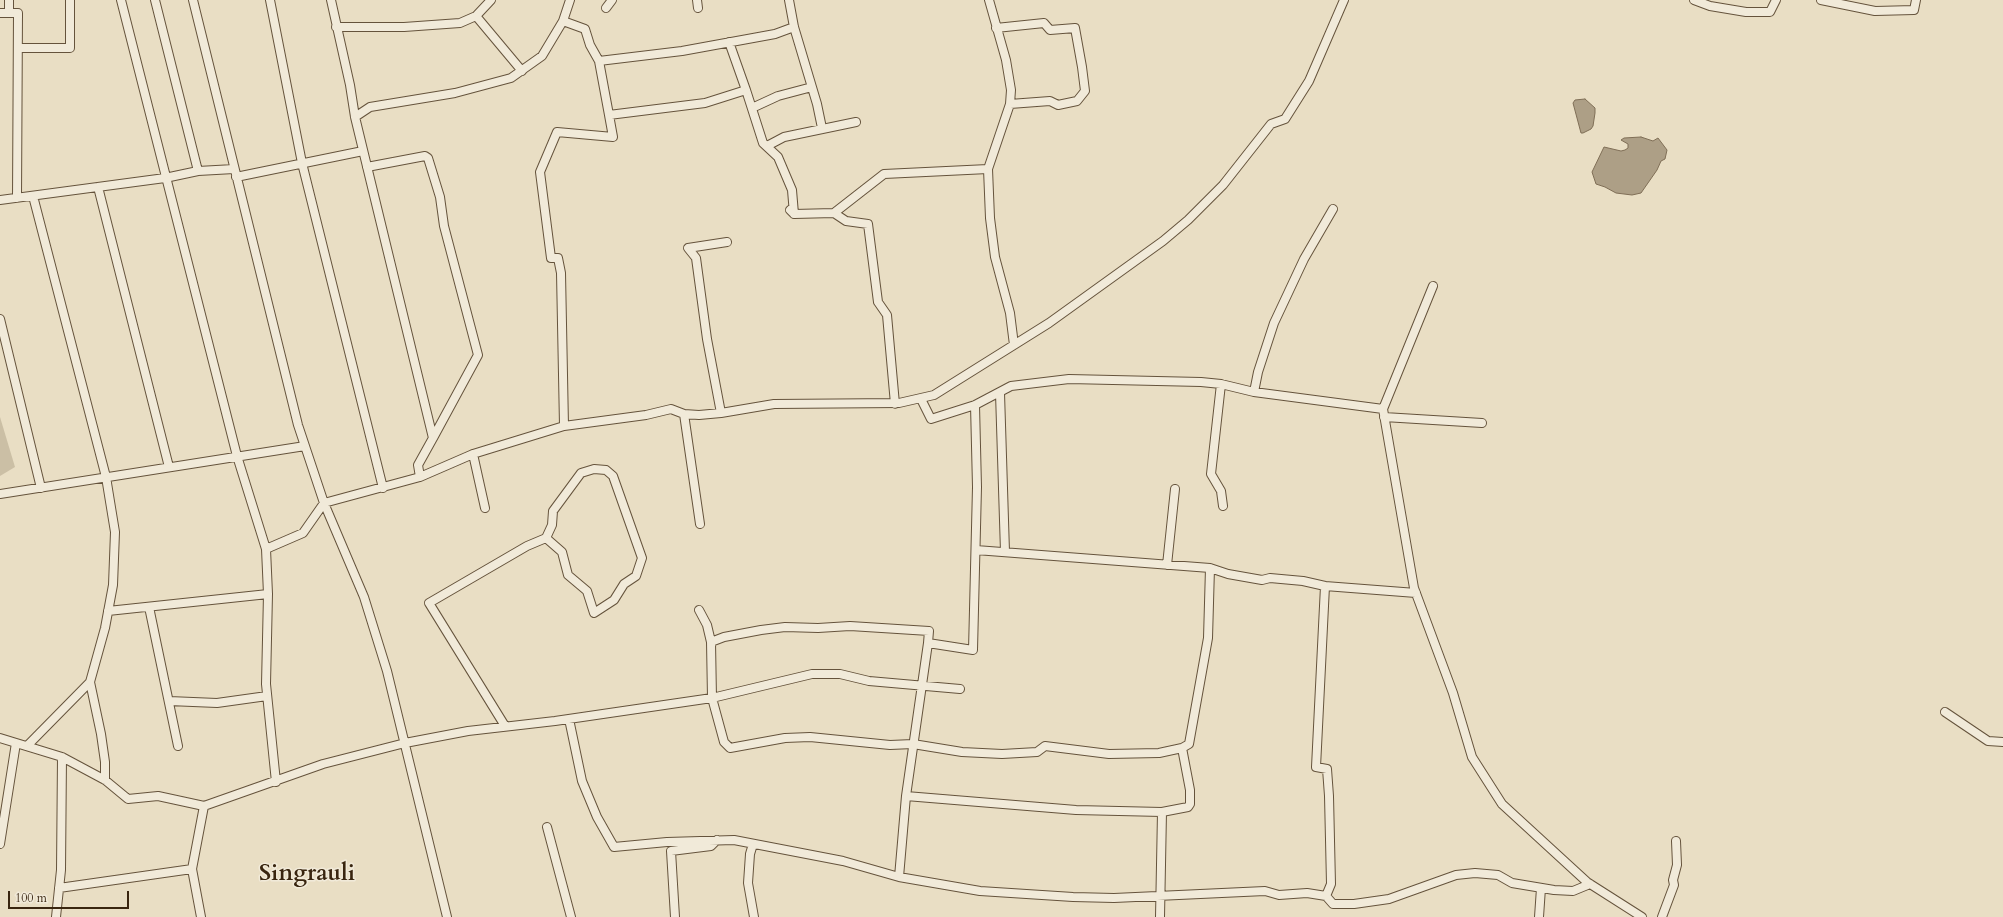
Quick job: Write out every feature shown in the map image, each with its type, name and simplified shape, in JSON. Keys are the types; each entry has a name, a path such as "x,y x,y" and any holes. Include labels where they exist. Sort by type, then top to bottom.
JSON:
{"street":[{"path":"8,0 9,13"},
{"path":"18,48 70,48 70,0"},
{"path":"121,0 165,178 237,456 266,549 268,594 267,696 276,782"},
{"path":"155,0 198,171"},
{"path":"193,0 298,425 324,503 364,597 387,671 447,917"},
{"path":"270,0 302,163 383,488"},
{"path":"330,0 350,85 355,117 433,438"},
{"path":"336,28 460,23 476,16 491,0"},
{"path":"355,117 370,107 455,93 511,78 542,56 563,21 570,0"},
{"path":"606,8 612,0"},
{"path":"789,0 794,28 812,86 822,128"},
{"path":"990,0 996,28 1006,60 1011,90 1010,104 988,169 990,218 995,257 1010,313 1014,345"},
{"path":"266,549 303,533 324,503 420,478 473,454 564,426 646,415 672,409 684,414 721,413 774,404 895,404 934,395 1049,323 1163,241 1188,220 1224,185 1271,124 1286,119 1309,80 1344,0"},
{"path":"1694,0 1710,6 1746,12 1770,12 1776,0"},
{"path":"1821,0 1875,11 1914,10 1916,0"},
{"path":"0,13 18,13 18,198"},
{"path":"476,16 522,71"},
{"path":"563,21 585,29 590,45 599,61 613,137 558,132 540,172 551,258 558,258 561,273 564,426"},
{"path":"996,28 1044,23 1050,30 1075,28 1085,91 1077,100 1058,105 1050,101 1010,104"},
{"path":"599,61 638,58 775,34 794,28"},
{"path":"730,42 763,143 778,156 792,190 791,211 834,213 846,221 868,224 878,302 887,315 895,404"},
{"path":"752,108 778,96 812,86"},
{"path":"609,115 705,103 746,90"},
{"path":"767,146 784,137 856,122"},
{"path":"0,200 165,178 198,171 235,173 302,163 363,151"},
{"path":"367,167 425,156 428,158 440,197 444,226 478,355 418,465 420,478"},
{"path":"834,213 884,174 988,169"},
{"path":"98,187 169,467"},
{"path":"33,196 106,477 115,532 113,585 90,682 101,734 105,762 105,780"},
{"path":"1254,392 1258,372 1274,323 1304,259 1333,209"},
{"path":"721,413 707,339 696,258 688,248 727,242"},
{"path":"1433,286 1383,413 1416,593 1453,692 1472,757 1502,804 1590,884 1637,916"},
{"path":"0,319 41,488"},
{"path":"921,398 931,419 975,405 1011,386 1069,379 1221,384 1254,392 1383,413 1482,423"},
{"path":"1221,384 1211,474 1221,491 1223,506"},
{"path":"1000,393 1005,552"},
{"path":"928,643 973,650 977,487 975,405"},
{"path":"684,414 700,524"},
{"path":"0,494 305,446"},
{"path":"473,454 484,508"},
{"path":"505,726 429,602 527,546 546,538 552,525 553,511 581,473 594,469 606,470 613,476 642,558 636,576 624,584 614,600 594,612 588,591 568,574 562,552 546,538"},
{"path":"1167,565 1175,489"},
{"path":"976,550 1210,568 1228,574 1262,580 1270,578 1303,581 1325,586 1416,593"},
{"path":"699,610 707,625 711,642 712,698 724,742 730,748 785,738 842,739 890,745 913,744 962,752 1002,754 1037,752 1045,746 1109,754 1159,753 1182,748 1189,744 1208,638 1210,568"},
{"path":"1325,586 1316,767 1327,769 1331,884 1326,896"},
{"path":"108,611 268,594"},
{"path":"149,606 178,746"},
{"path":"711,642 724,637 785,627 818,628 850,626 874,629 929,631 906,796 899,877"},
{"path":"0,738 62,757 105,780 128,799 158,796 204,806 276,782 323,764 405,743 468,731 569,719 712,698 812,674 840,674 869,681 922,684 960,689"},
{"path":"27,746 90,682"},
{"path":"169,701 218,702 267,696"},
{"path":"1945,712 1988,741 2003,742"},
{"path":"569,719 582,781 597,818 614,847 667,842 734,840 843,861 899,877 995,892 1073,897 1114,898 1265,892 1279,895 1307,893 1326,896 1333,904 1354,904 1389,900 1456,874 1476,873 1498,875 1512,883 1573,892 1590,884"},
{"path":"0,844 3,801 16,743"},
{"path":"906,796 1076,810 1162,812 1188,807 1190,804 1190,790 1182,748"},
{"path":"56,917 61,870 62,757"},
{"path":"201,917 192,869 204,806"},
{"path":"1160,917 1162,812"},
{"path":"547,827 571,917"},
{"path":"675,917 671,851 710,846 717,840"},
{"path":"1662,917 1674,885 1673,880 1677,865 1676,841"},
{"path":"753,844 750,854 748,883 754,917"},
{"path":"59,888 192,869"},
{"path":"1539,917 1541,888"}],"shaded area":[{"path":"1585,99 1595,108 1595,113 1593,126 1591,129 1581,133 1573,103 1575,100"},
{"path":"1641,137 1653,141 1658,138 1667,150 1665,159 1661,161 1657,170 1641,193 1632,195 1616,193 1596,184 1592,172 1604,147 1621,151 1625,150 1628,148 1628,144 1621,140 1624,138"},
{"path":"0,417 15,467 0,476"}],"district":[{"name":"Singrauli","path":"307,875"}]}
